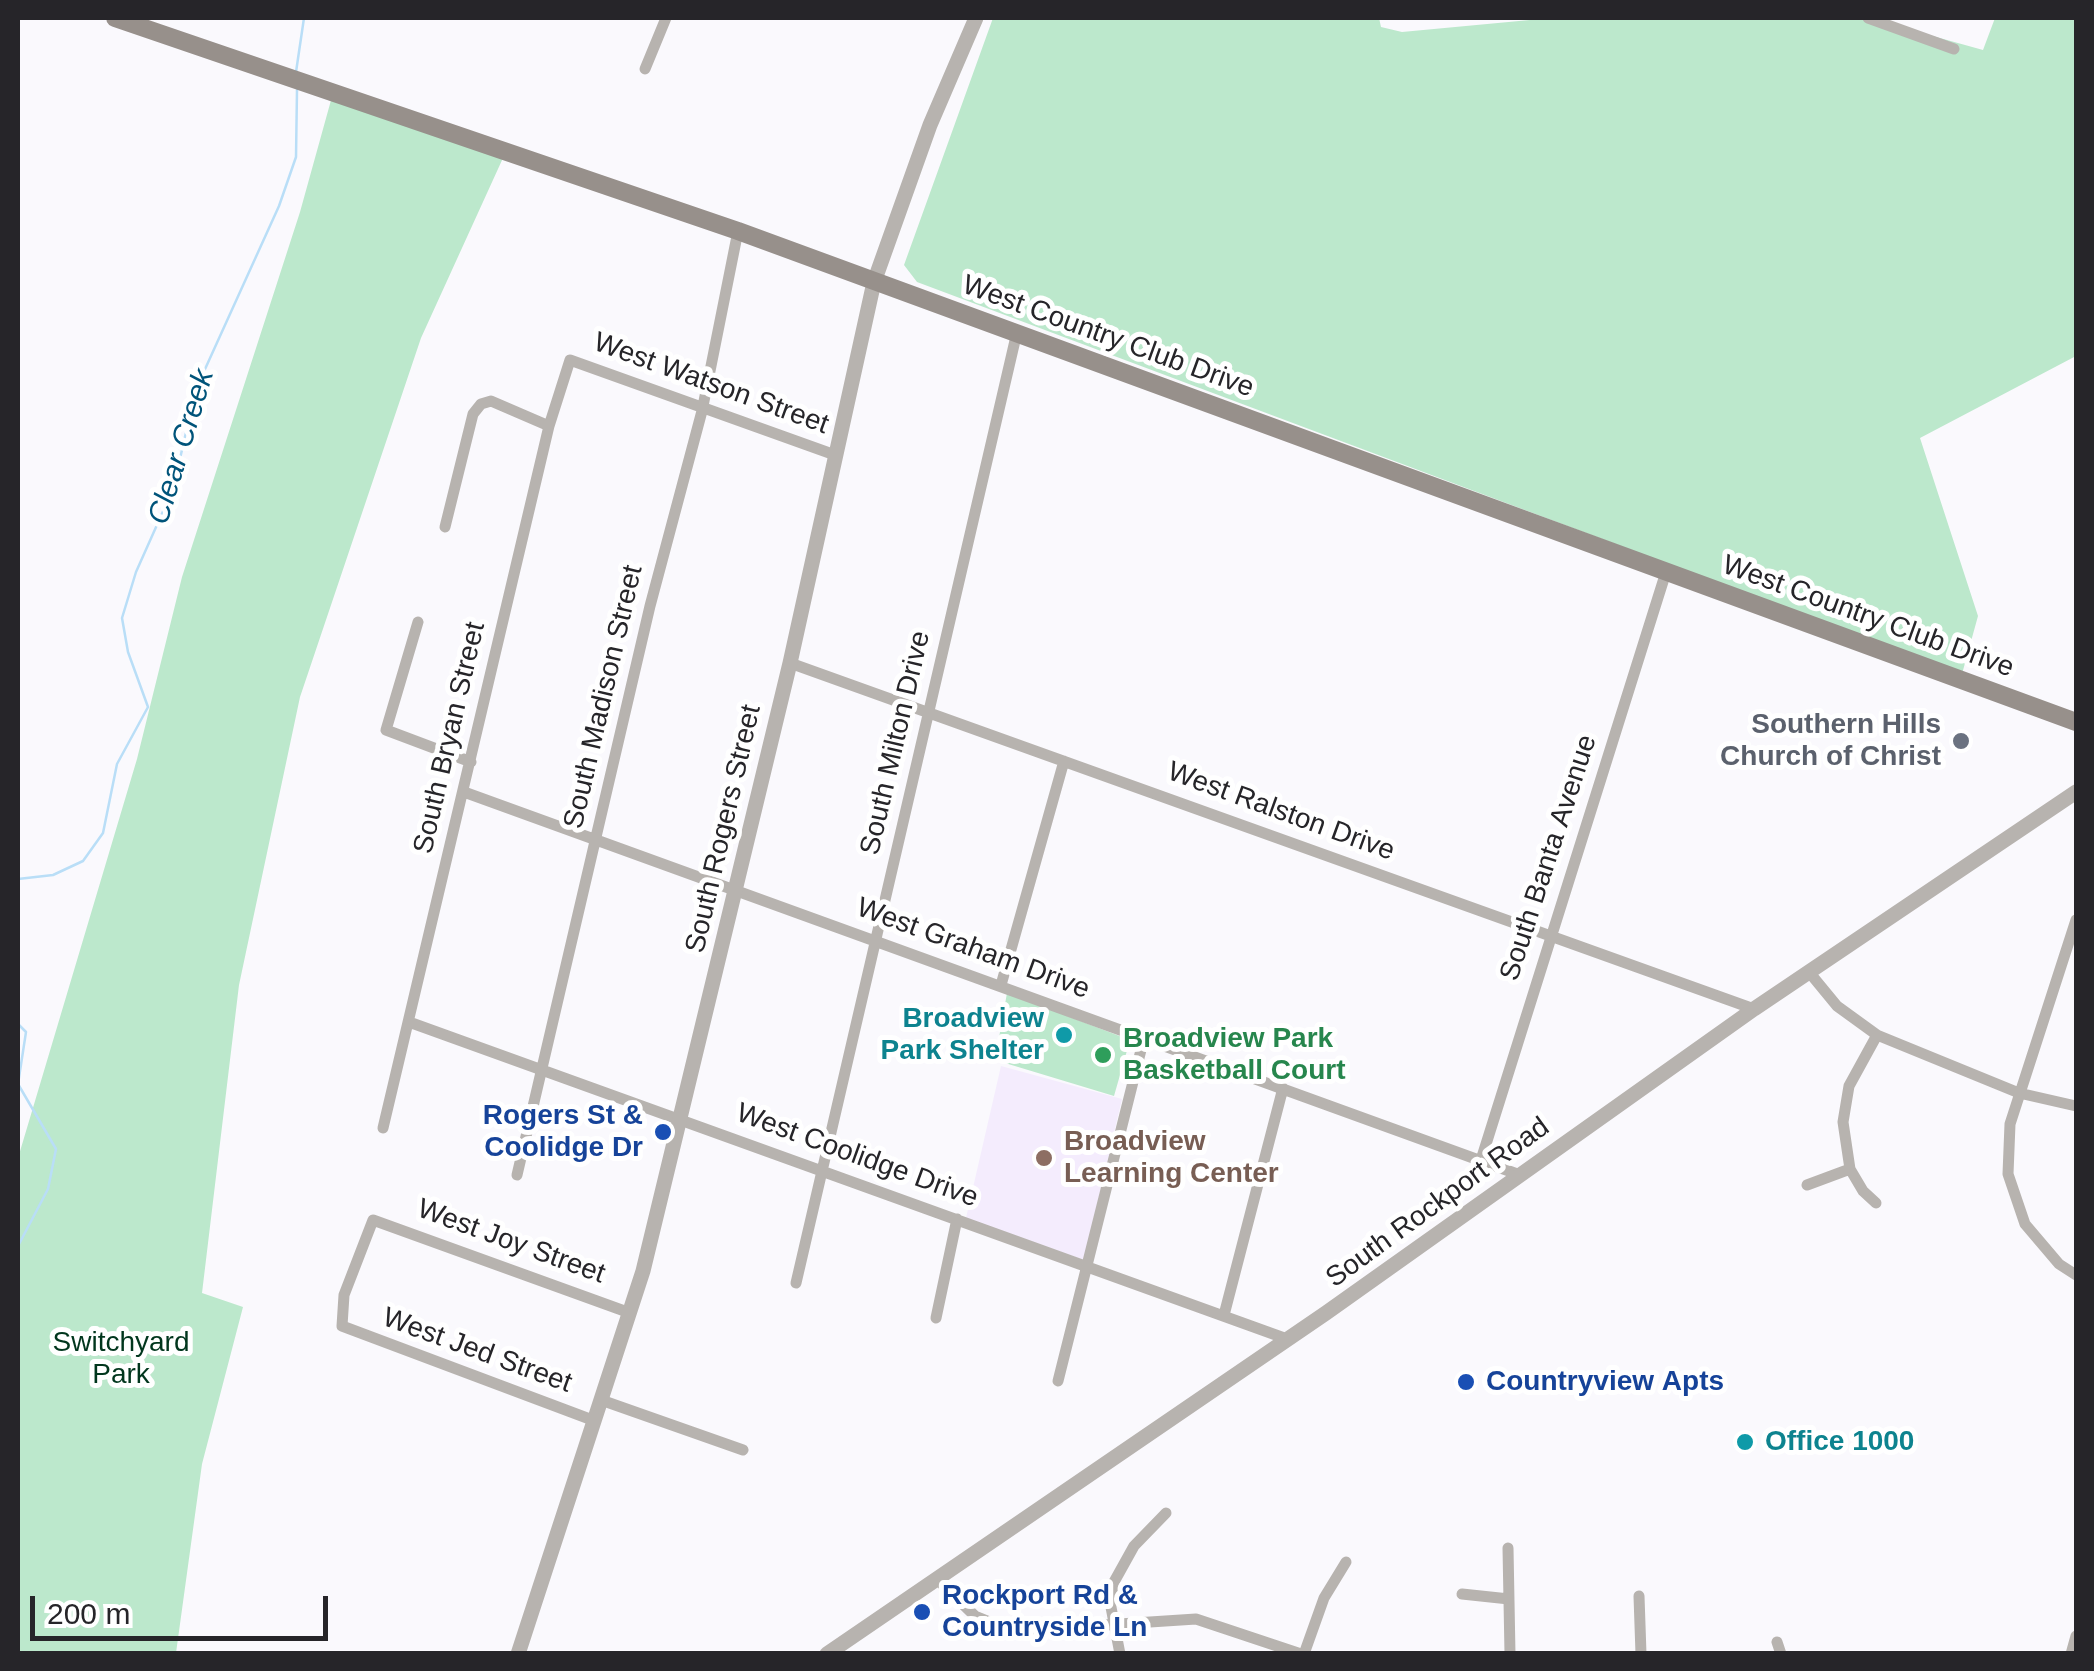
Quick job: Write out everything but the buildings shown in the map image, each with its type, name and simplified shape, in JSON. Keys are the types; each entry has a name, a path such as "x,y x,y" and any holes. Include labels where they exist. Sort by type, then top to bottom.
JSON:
{"main road":[{"name":"West Country Club Drive","path":"115,18 314,82 738,231 2076,722"}],"street":[{"path":"645,69 666,18"},
{"name":"South Rogers Street","path":"518,1654 630,1313 681,1120 790,663 874,282 930,125 976,18"},
{"path":"1868,18 1954,49"},
{"name":"South Madison Street","path":"517,1175 702,411 738,231"},
{"name":"South Milton Drive","path":"796,1283 1017,332"},
{"name":"West Watson Street","path":"570,360 702,411 835,455"},
{"name":"South Bryan Street","path":"383,1128 548,426 570,360"},
{"path":"446,527 473,414 481,404 491,401 548,426"},
{"name":"South Banta Avenue","path":"1481,1160 1666,572"},
{"path":"418,622 386,730 471,762"},
{"name":"West Ralston Drive","path":"790,663 1754,1009"},
{"path":"1001,986 1064,761"},
{"name":"West Graham Drive","path":"464,792 1520,1175"},
{"name":"South Rockport Road","path":"828,1654 1288,1339 1754,1009 2076,792"},
{"path":"2076,920 2010,1124 2008,1174 2026,1224 2059,1264 2076,1274"},
{"path":"1810,972 1836,1006 1878,1034 2019,1093 2076,1106"},
{"name":"West Coolidge Drive","path":"409,1022 1288,1339"},
{"path":"1876,1202 1862,1191 1850,1168 1844,1135 1846,1098 1878,1034"},
{"path":"1058,1381 1144,1038"},
{"path":"1224,1316 1283,1088"},
{"path":"1807,1185 1850,1168"},
{"path":"936,1318 957,1219"},
{"name":"West Joy Street","path":"342,1326 344,1294 373,1220 630,1313"},
{"name":"West Jed Street","path":"342,1326 595,1421"},
{"path":"602,1400 744,1450"},
{"path":"1120,1654 1110,1602 1117,1572 1166,1513"},
{"path":"1508,1548 1510,1654"},
{"path":"939,1581 975,1616 1004,1629 1029,1632 1196,1619 1302,1654 1324,1598 1346,1562"},
{"path":"1462,1594 1509,1599"},
{"path":"1639,1596 1641,1654"},
{"path":"2071,1654 2076,1636"}],"shaded area":[{"name":"Broadview Learning Center","path":"1001,1066 1122,1099 1084,1260 966,1218"}],"green space":[{"path":"993,18 1379,18 1381,27 1402,32 1551,18 1868,18 1983,50 1995,18 2076,18 2076,356 1920,438 1978,616 1962,674 917,282 904,265"},
{"name":"Switchyard Park","path":"333,93 508,147 421,338 300,697 239,985 202,1293 243,1307 202,1464 176,1653 18,1654 18,1158 137,759 182,577 300,212"},
{"path":"1007,993 1130,1040 1114,1096 995,1060"}],"waterway":[{"name":"Clear Creek","path":"296,72 304,18"},
{"name":"Clear Creek","path":"18,879 53,875 83,861 103,833 117,764 148,707 128,652 122,618 136,572 173,489 196,389 279,206 296,157 297,90"},
{"name":"Clear Creek","path":"18,1024 26,1032 18,1084 56,1149 48,1189 18,1246"}],"place":[{"name":"Southern Hills Church of Christ","path":"1961,741"},
{"name":"Broadview Park Shelter","path":"1064,1035"},
{"name":"Broadview Park Basketball Court","path":"1103,1055"},
{"name":"Rogers St & Coolidge Dr","path":"663,1132"},
{"name":"Broadview Learning Center","path":"1044,1158"},
{"name":"Countryview Apts","path":"1466,1382"},
{"name":"Office 1000","path":"1745,1442"},
{"name":"Rockport Rd & Countryside Ln","path":"922,1612"}]}
